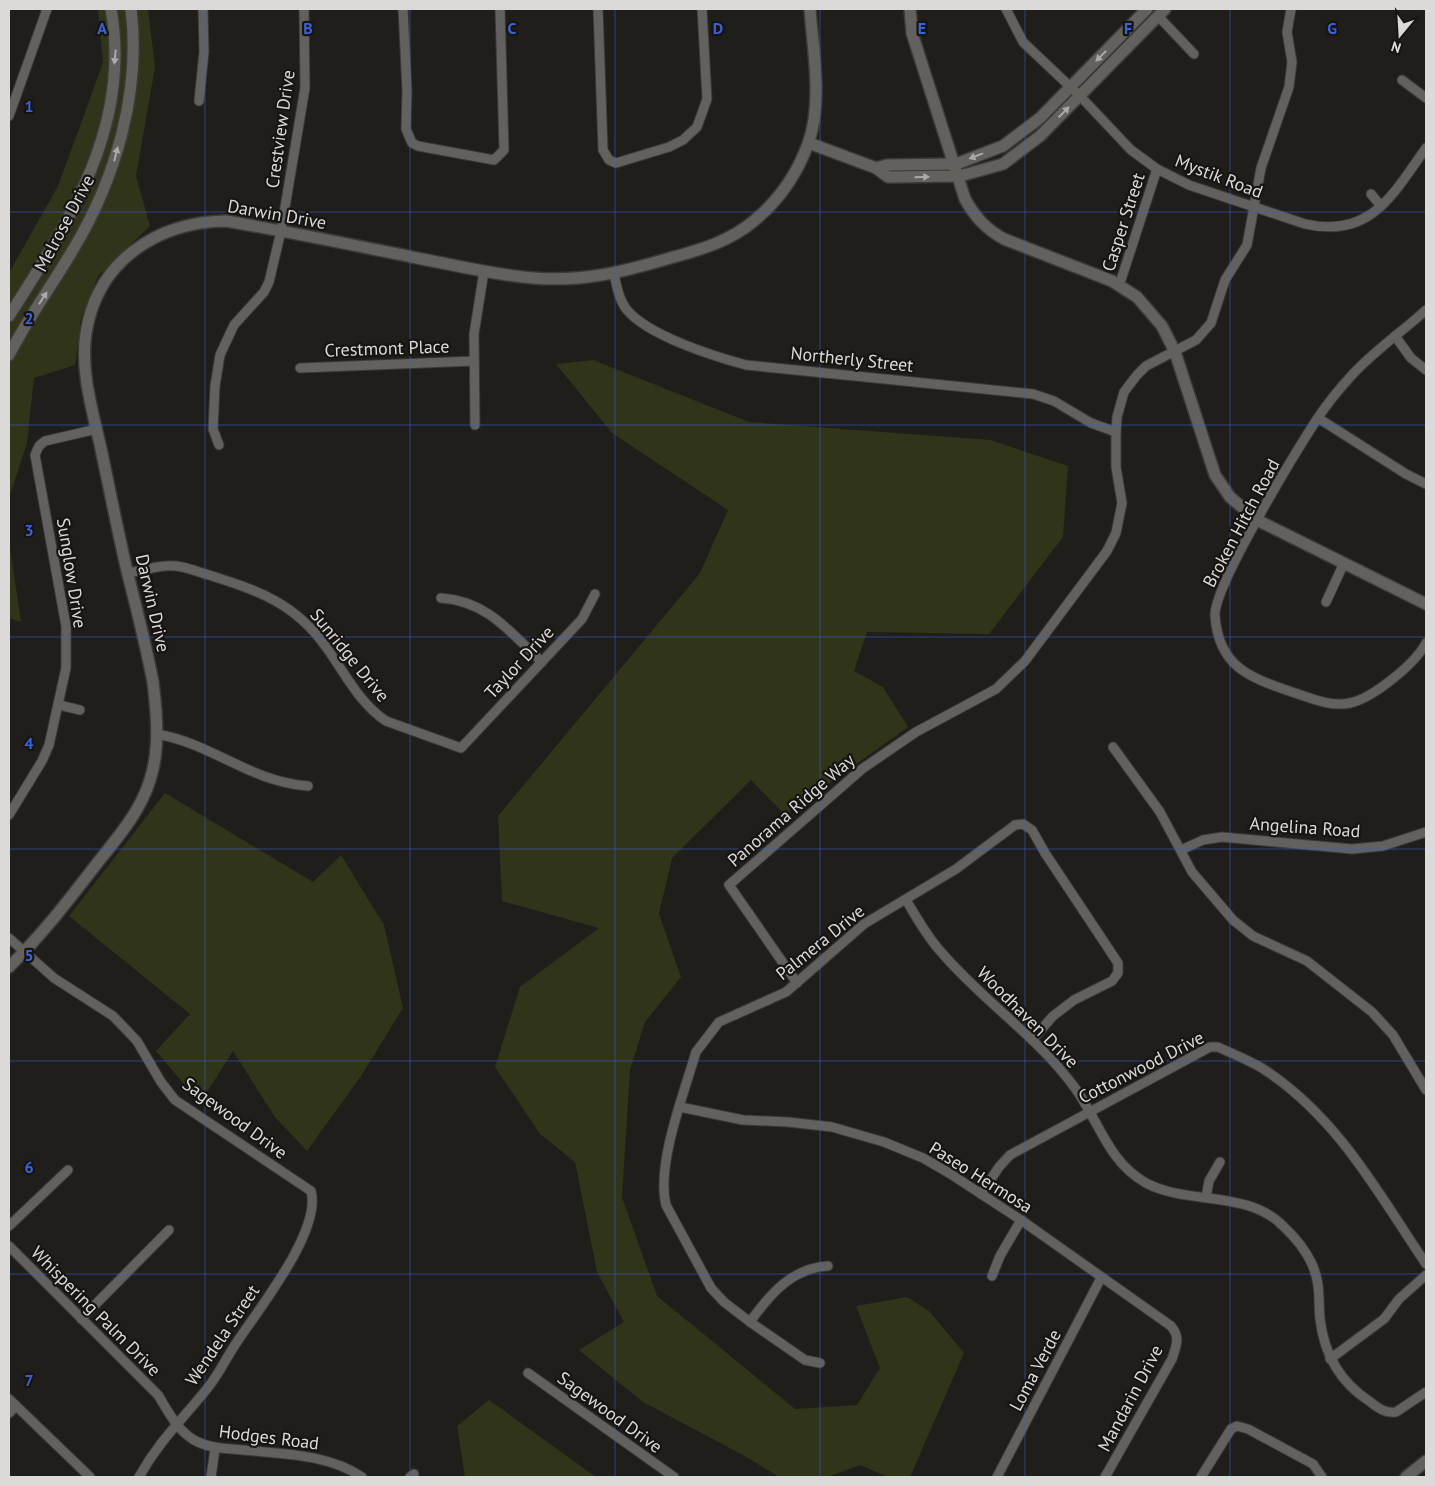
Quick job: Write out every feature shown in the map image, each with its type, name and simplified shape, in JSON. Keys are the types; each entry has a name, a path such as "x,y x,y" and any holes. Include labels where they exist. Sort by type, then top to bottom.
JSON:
{"street":[{"path":"9,116 46,9"},
{"name":"Melrose Drive","path":"9,316 60,237 96,161 110,104 116,48 111,9"},
{"name":"Melrose Drive","path":"9,355 75,247 98,203 112,170 127,110 133,53 130,9"},
{"path":"199,101 204,52 203,9"},
{"name":"Crestview Drive","path":"219,445 214,429 214,421 220,355 234,325 264,292 269,282 281,231 306,88 304,9"},
{"path":"403,9 406,129 412,143 418,146 485,160 494,160 504,150 500,9"},
{"path":"598,9 603,150 609,160 622,162 669,148 683,140 697,127 707,99 702,9"},
{"name":"Darwin Drive","path":"9,967 63,908 133,818 150,780 156,734 153,682 86,373 86,334 92,306 105,282 126,257 148,239 189,224 226,221 484,271 533,278 584,278 614,274 704,248 723,240 755,221 781,194 798,168 809,143 815,110 816,86 810,9"},
{"path":"910,9 912,33 966,199 974,214 989,231 1004,239 1119,286 1137,297 1162,326 1175,352 1215,475 1230,497 1257,520 1426,604"},
{"name":"Mystik Road","path":"1006,9 1023,42 1080,96 1131,150 1157,170 1189,185 1254,207 1318,227 1349,225 1371,214 1388,202 1426,148"},
{"path":"876,168 887,165 956,164 1003,146 1040,118 1147,9"},
{"path":"1116,432 1117,417 1124,392 1136,375 1146,366 1196,340 1211,324 1225,280 1247,245 1261,168 1288,87 1292,62 1287,32 1291,9"},
{"path":"809,143 876,168 888,177 960,176 1003,164 1040,136 1162,12 1194,54"},
{"path":"1402,80 1426,98"},
{"name":"Casper Street","path":"1119,286 1157,170"},
{"path":"1371,194 1381,206"},
{"path":"475,425 474,334 484,271"},
{"name":"Northerly Street","path":"614,274 617,292 626,308 635,318 670,338 719,358 746,365 1033,394 1054,401 1091,423 1116,432"},
{"name":"Broken Hitch Road","path":"1426,310 1351,376 1318,418 1257,520 1221,590 1214,614 1223,650 1243,672 1255,679 1325,703 1351,703 1369,697 1417,657 1426,644"},
{"path":"1395,336 1411,358 1426,370"},
{"name":"Crestmont Place","path":"300,368 474,361"},
{"path":"1318,418 1406,474 1426,484"},
{"name":"Sunglow Drive","path":"9,815 42,761 49,745 66,668 66,626 35,455 39,446 45,441 97,430"},
{"name":"Panorama Ridge Way","path":"797,983 729,885 862,769 916,732 996,689 1025,661 1107,551 1116,533 1122,503 1116,467 1116,432"},
{"path":"1326,602 1344,563"},
{"name":"Sunridge Drive","path":"128,573 166,565 184,567 267,595 298,615 311,628 365,704 376,714 386,721 461,748"},
{"name":"Taylor Drive","path":"461,748 582,619 595,594"},
{"path":"441,598 455,599 478,606 504,626 542,662"},
{"path":"59,705 80,710"},
{"path":"156,734 189,742 261,777 292,785 308,786"},
{"path":"1113,746 1160,812 1192,872 1233,920 1253,936 1307,961 1372,1012 1393,1035 1426,1090"},
{"name":"Palmera Drive","path":"820,1363 805,1360 724,1302 712,1288 666,1205 663,1194 664,1171 696,1052 719,1022 740,1011 769,1000 797,983 864,924 956,869 1015,825 1023,824 1032,830 1044,853 1118,963 1118,973 1112,981 1074,1000 1053,1016 1032,1040"},
{"name":"Angelina Road","path":"1181,850 1203,840 1222,837 1352,849 1383,846 1426,832"},
{"name":"Woodhaven Drive","path":"906,900 922,928 942,954 1032,1040 1070,1082 1109,1149 1123,1167 1147,1184 1250,1206 1269,1215 1281,1224 1304,1249 1312,1265 1320,1292 1320,1318 1324,1344 1330,1359 1348,1384 1383,1410 1396,1412 1426,1392"},
{"name":"Sagewood Drive","path":"9,938 54,978 113,1016 137,1042 161,1082 175,1100 311,1191 313,1201"},
{"name":"Cottonwood Drive","path":"981,1194 999,1167 1010,1155 1210,1047 1218,1047 1264,1070 1312,1107 1330,1124 1350,1150 1426,1264"},
{"name":"Paseo Hermosa","path":"680,1107 743,1120 788,1122 832,1127 884,1142 923,1158 1021,1220 1146,1308 1177,1333"},
{"path":"1206,1197 1209,1181 1220,1162"},
{"path":"9,1226 68,1170"},
{"name":"Wendela Street","path":"139,1477 154,1450 207,1389 233,1347 268,1298 298,1248 307,1226 313,1201"},
{"path":"992,1276 1000,1256 1021,1220"},
{"path":"81,1319 169,1230"},
{"name":"Whispering Palm Drive","path":"9,1246 158,1396 176,1424"},
{"path":"750,1322 768,1296 779,1286 813,1267 828,1266"},
{"path":"1330,1359 1357,1341 1384,1319 1400,1299 1426,1274"},
{"name":"Loma Verde","path":"997,1477 1101,1278"},
{"name":"Mandarin Drive","path":"1106,1477 1166,1372 1178,1341 1177,1333"},
{"name":"Sagewood Drive","path":"528,1373 674,1477"},
{"path":"9,1399 90,1477"},
{"path":"9,1413 16,1406"},
{"name":"Hodges Road","path":"176,1424 193,1440 215,1449 326,1460 349,1469 362,1477"},
{"path":"1201,1477 1230,1429 1237,1426 1248,1428 1313,1464 1322,1477"},
{"path":"211,1477 215,1449"},
{"path":"1406,1477 1426,1461"}],"green space":[{"path":"98,9 148,9 155,67 136,176 150,226 98,276 81,318 75,365 34,378 27,443 9,498 9,273 58,186 103,63"},
{"path":"593,360 749,422 990,440 1068,466 1063,537 989,634 867,632 854,671 883,687 908,727 785,815 751,780 672,858 659,914 681,977 645,1022 630,1070 622,1197 657,1296 795,1409 857,1405 880,1368 856,1306 907,1297 929,1311 964,1353 910,1477 888,1477 860,1465 827,1477 779,1477 743,1455 643,1402 579,1350 624,1322 597,1272 575,1162 540,1134 495,1067 520,987 599,928 502,901 498,816 700,573 728,510 612,433 556,364"},
{"path":"9,541 21,622 9,618"},
{"path":"165,793 313,882 341,855 384,925 403,1008 361,1076 307,1151 275,1117 233,1051 200,1103 156,1051 190,1014 69,916"},
{"path":"489,1400 596,1477 465,1477 457,1426"}]}
